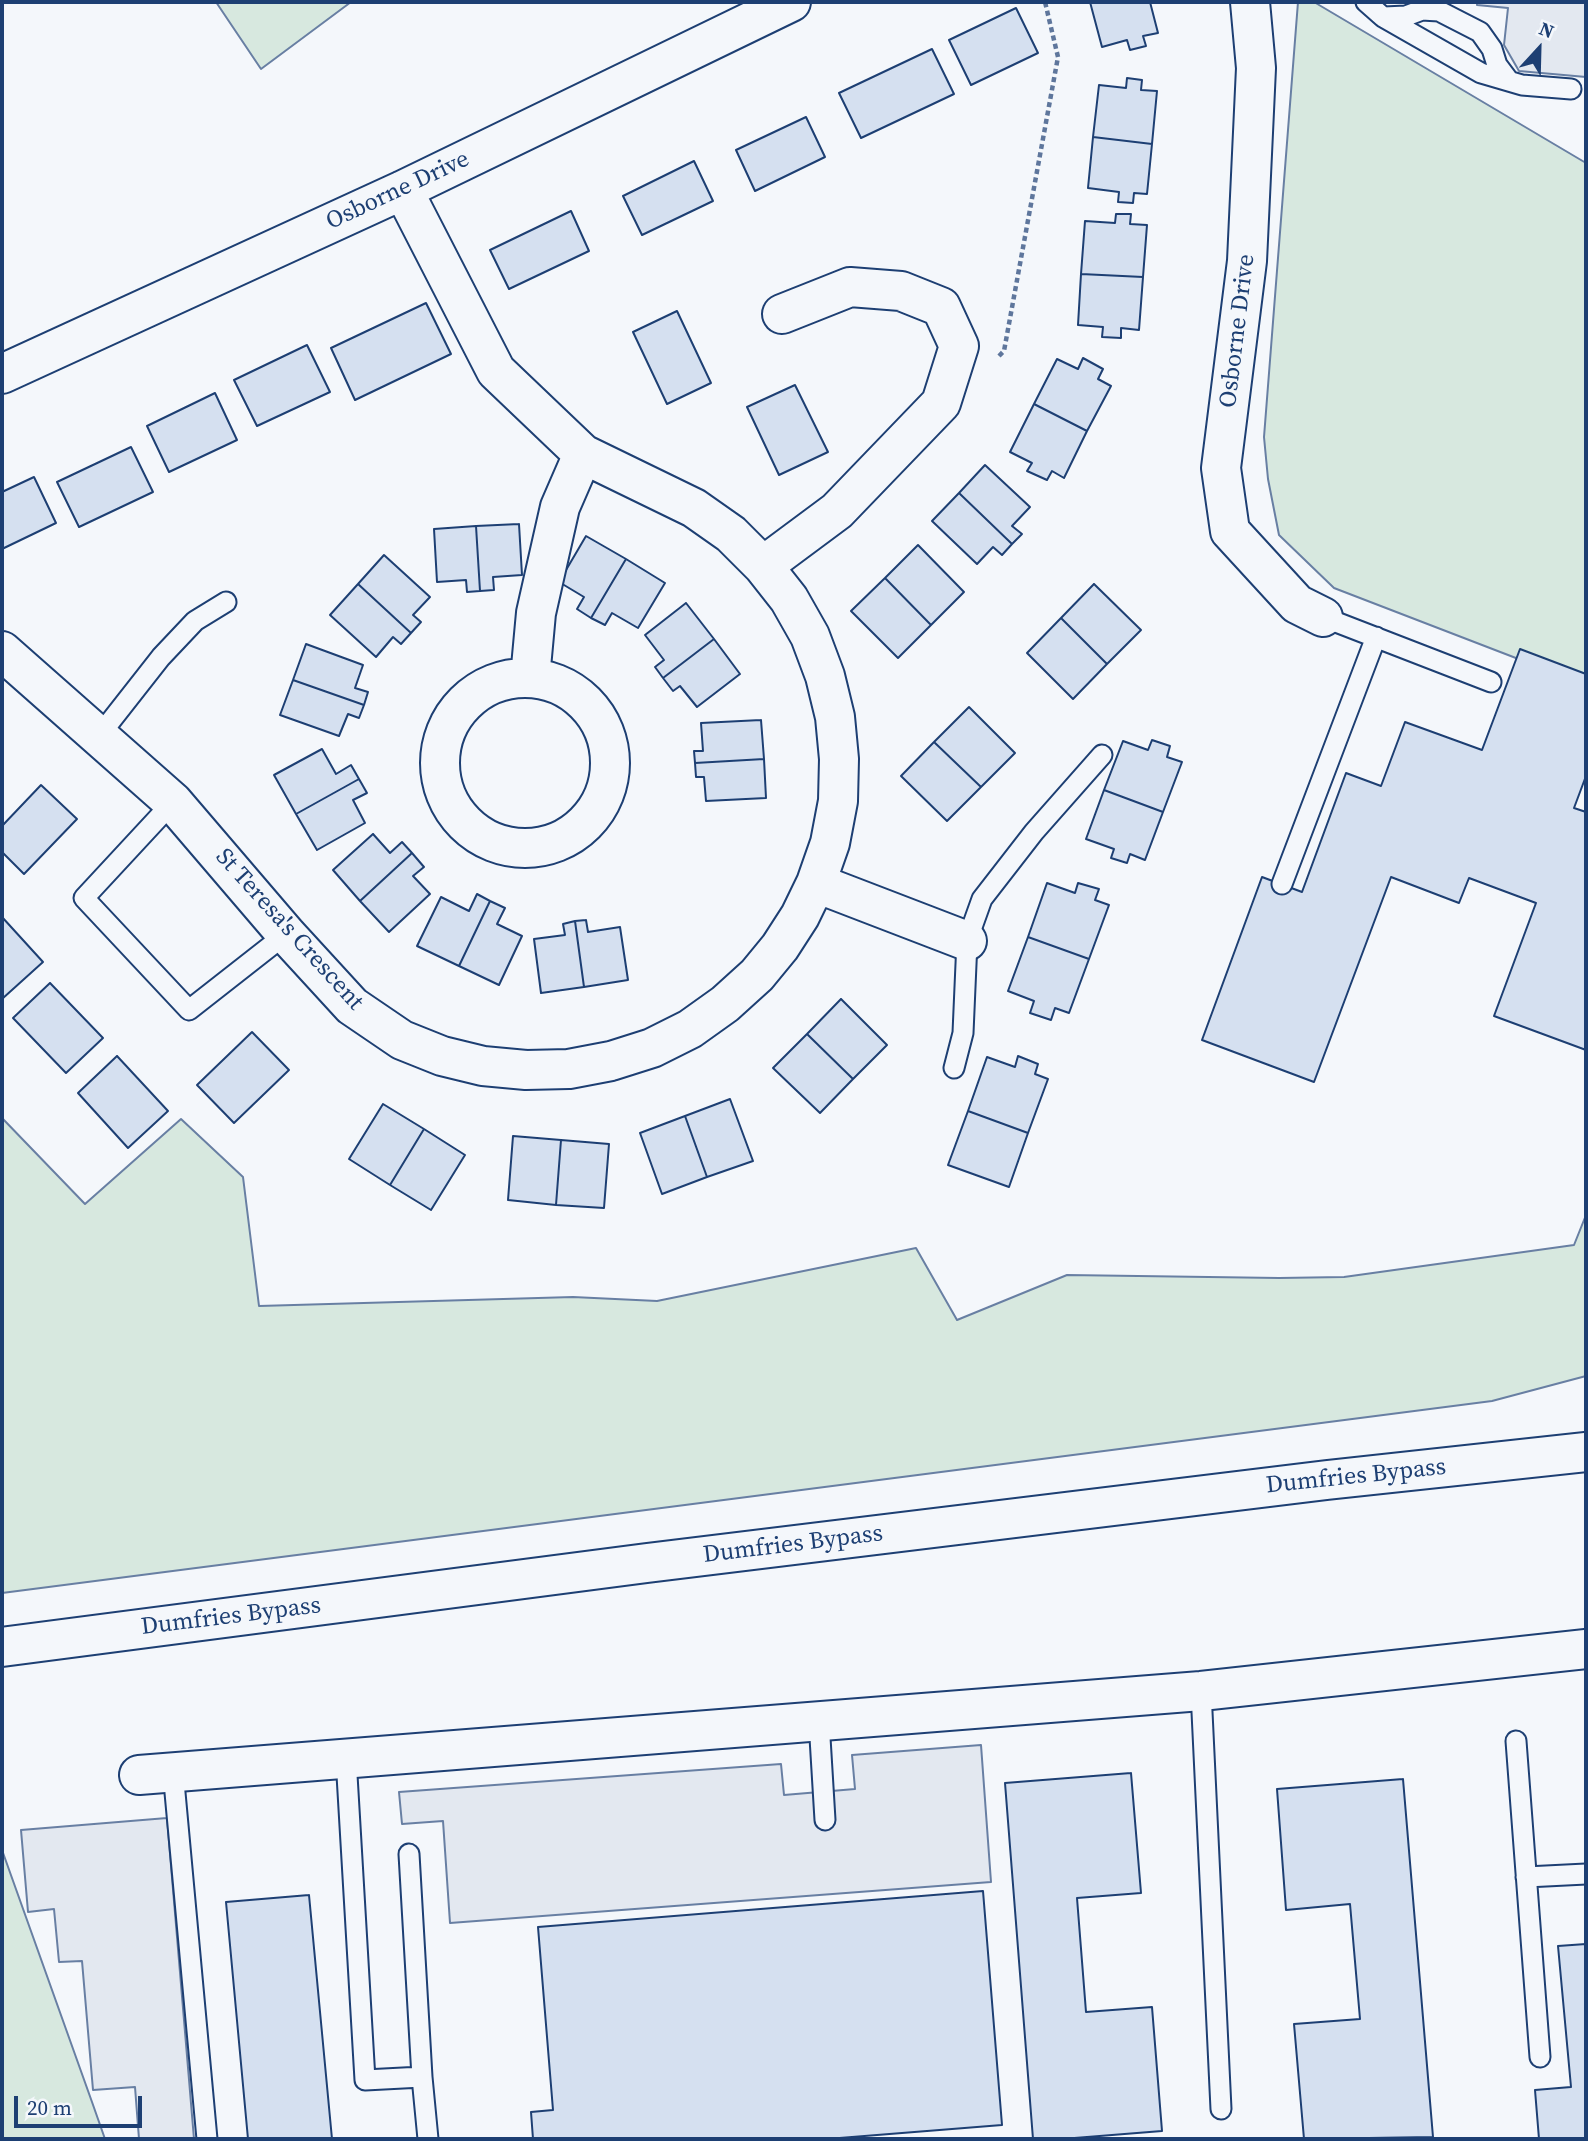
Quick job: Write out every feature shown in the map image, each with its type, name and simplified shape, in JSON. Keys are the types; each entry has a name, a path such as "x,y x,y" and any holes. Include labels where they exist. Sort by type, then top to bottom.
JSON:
{"main road":[{"name":"Osborne Drive","path":"2,374 402,190 791,2"},
{"name":"Osborne Drive","path":"1250,2 1256,68 1247,261 1221,468 1230,531 1297,604 1323,617"},
{"name":"St Teresa's Crescent","path":"2,650 173,802 286,934 352,1006 402,1040 442,1056 483,1066 526,1070 569,1069 611,1061 652,1048 690,1028 725,1004 757,975 800,916 816,883 830,844 838,801 839,759 835,717 825,676 810,636 789,599 763,566 731,534 694,508 583,454 496,371 402,190"},
{"path":"763,566 837,511 941,403 959,346 941,307 901,291 850,287 782,314"},
{"path":"530,678 536,613 561,507 583,454"},
{"path":"530,678 556,684 579,697 597,717 607,741 610,768 605,794 592,817 571,835 547,846 520,849 492,842 467,825 449,802 440,774 442,744 453,717 467,702 474,695 500,681 530,678"},
{"path":"816,883 967,940"},
{"name":"Dumfries Bypass","path":"2,1647 675,1559 1326,1480 1586,1452"},
{"path":"156,1773 1201,1691 1586,1649"}],"lane":[{"path":"1366,2 1382,17 1481,73 1522,85 1571,89"},
{"path":"1382,17 1406,16 1422,10 1439,11 1480,32 1492,49 1497,65 1509,81"},
{"path":"99,736 161,657 195,621 226,602"},
{"path":"1323,617 1491,682"},
{"path":"1282,884 1376,638"},
{"path":"954,1068 963,1033 967,940 982,899 1034,832 1102,755"},
{"path":"173,802 84,898 189,1010 286,934"},
{"path":"1201,1691 1221,2109"},
{"path":"819,1721 825,1820"},
{"path":"1516,1741 1540,2057"},
{"path":"346,1758 365,2080 422,2077"},
{"path":"156,1773 207,2139"},
{"path":"409,1854 428,2139"},
{"path":"1526,1877 1586,1874"}],"path":[{"path":"995,360 1004,351 1058,57 1045,2"}],"shaded area":[{"path":"216,2 351,2 261,69"},
{"path":"1298,2 1314,2 1586,163 1586,685 1334,588 1279,535 1268,479 1264,437"},
{"path":"1477,2 1586,2 1586,77 1519,71 1504,45 1508,8 1477,5"},
{"path":"2,1118 85,1204 181,1119 243,1177 259,1306 573,1297 657,1301 916,1248 957,1320 1067,1275 1344,1277 1574,1245 1586,1215 1586,1376 1492,1401 2,1593"},
{"path":"981,1745 991,1882 450,1923 443,1821 402,1824 399,1792 781,1764 784,1795 855,1789 852,1755"},
{"path":"167,1818 194,2139 139,2139 135,2087 93,2090 82,1961 59,1962 54,1909 28,1912 21,1830"},
{"path":"2,1850 92,2102 105,2139 2,2139"}],"building":[{"path":"1090,2 1150,2 1158,33 1143,36 1146,46 1130,50 1127,40 1102,47"},
{"path":"1016,8 1038,53 971,85 949,40"},
{"path":"932,49 954,94 861,138 839,93"},
{"path":"1127,78 1142,80 1141,90 1157,91 1152,144 1093,137 1099,85 1126,88"},
{"path":"806,117 825,157 755,191 736,150"},
{"path":"1093,137 1152,144 1147,194 1134,193 1133,203 1118,202 1119,192 1088,188"},
{"path":"694,161 713,201 642,235 623,196"},
{"path":"571,211 589,251 509,289 490,250"},
{"path":"1116,214 1131,214 1130,224 1147,225 1143,277 1081,274 1085,221 1115,223"},
{"path":"1081,274 1143,277 1139,330 1121,328 1121,338 1102,337 1103,327 1078,325"},
{"path":"426,303 451,354 355,400 331,348"},
{"path":"677,311 711,383 667,404 633,332"},
{"path":"307,345 330,392 257,426 234,380"},
{"path":"1083,358 1103,369 1098,379 1111,386 1087,431 1034,404 1057,359 1078,369"},
{"path":"795,385 828,452 779,475 747,407"},
{"path":"215,393 237,440 169,472 147,426"},
{"path":"1034,404 1087,431 1064,478 1052,471 1047,480 1027,471 1032,463 1010,452"},
{"path":"131,447 153,492 79,527 57,482"},
{"path":"985,465 1030,507 1012,526 1022,534 1012,544 959,493"},
{"path":"34,477 56,523 2,549 2,492"},
{"path":"959,493 1012,544 1002,555 993,547 977,564 932,521"},
{"path":"519,524 522,575 493,577 494,590 480,591 476,526"},
{"path":"476,526 480,591 467,592 466,580 437,582 434,529"},
{"path":"586,536 626,559 591,618 577,609 584,597 559,582"},
{"path":"918,545 964,592 931,625 885,578"},
{"path":"384,555 430,597 413,615 421,622 411,633 358,584"},
{"path":"626,559 665,583 638,628 612,613 605,625 591,618"},
{"path":"885,578 931,625 898,658 851,611"},
{"path":"358,584 411,633 401,644 393,637 376,657 330,615"},
{"path":"1094,584 1141,630 1107,664 1061,618"},
{"path":"686,603 714,639 663,678 655,667 664,660 645,635"},
{"path":"1061,618 1107,664 1073,699 1027,653"},
{"path":"714,639 740,674 697,707 680,686 673,691 663,678"},
{"path":"306,644 363,665 355,688 368,692 364,705 293,680"},
{"path":"1520,649 1586,674 1586,776 1574,808 1586,812 1586,1050 1494,1016 1536,903 1469,878 1459,903 1391,877 1314,1082 1202,1040 1262,877 1302,892 1346,773 1381,786 1405,722 1482,750"},
{"path":"293,680 364,705 359,718 348,714 339,736 280,715"},
{"path":"969,707 1015,753 981,787 934,742"},
{"path":"761,720 764,759 695,763 694,751 703,751 701,723"},
{"path":"1152,740 1170,746 1167,757 1182,762 1163,812 1104,790 1123,741 1148,750"},
{"path":"934,742 981,787 947,821 901,776"},
{"path":"322,749 336,774 351,765 359,779 296,814 274,775"},
{"path":"764,759 766,798 706,801 704,777 696,777 695,763"},
{"path":"359,779 367,793 353,800 365,823 317,850 296,814"},
{"path":"41,785 77,819 24,874 2,852 2,826"},
{"path":"1104,790 1163,812 1145,860 1130,854 1127,863 1111,858 1114,849 1086,839"},
{"path":"373,834 390,853 402,842 412,853 360,901 333,870"},
{"path":"412,853 424,867 413,876 430,894 389,932 360,901"},
{"path":"1047,883 1075,893 1078,883 1099,889 1095,900 1109,905 1089,959 1028,937"},
{"path":"477,894 490,901 459,966 417,946 441,897 469,911"},
{"path":"490,901 505,908 497,924 522,936 499,985 459,966"},
{"path":"2,917 43,962 2,999"},
{"path":"586,920 588,932 620,927 628,980 584,987 575,921"},
{"path":"575,921 584,987 541,993 534,939 565,935 563,924"},
{"path":"1028,937 1089,959 1069,1013 1055,1008 1051,1020 1030,1013 1034,1001 1008,991"},
{"path":"50,983 103,1038 66,1073 13,1018"},
{"path":"841,999 887,1045 853,1079 807,1034"},
{"path":"252,1032 289,1070 234,1123 197,1085"},
{"path":"807,1034 853,1079 820,1113 773,1068"},
{"path":"117,1056 168,1111 128,1148 78,1093"},
{"path":"1018,1056 1038,1064 1035,1074 1048,1079 1028,1133 968,1111 987,1057 1015,1067"},
{"path":"730,1099 753,1161 707,1177 685,1116"},
{"path":"383,1104 424,1129 390,1185 349,1159"},
{"path":"968,1111 1028,1133 1009,1187 948,1165"},
{"path":"685,1116 707,1177 662,1194 640,1133"},
{"path":"424,1129 465,1155 431,1210 390,1185"},
{"path":"513,1136 561,1140 556,1205 508,1200"},
{"path":"561,1140 609,1144 604,1208 556,1205"},
{"path":"1131,1773 1141,1893 1077,1898 1086,2012 1152,2007 1162,2131 1033,2139 1005,1783"},
{"path":"1403,1779 1433,2137 1304,2139 1294,2024 1360,2019 1350,1904 1286,1910 1277,1789"},
{"path":"983,1891 1002,2125 827,2139 533,2139 531,2112 553,2110 538,1927"},
{"path":"309,1895 332,2139 248,2139 226,1902"},
{"path":"1586,1944 1586,2139 1539,2139 1535,2090 1571,2087 1558,1946"}]}
